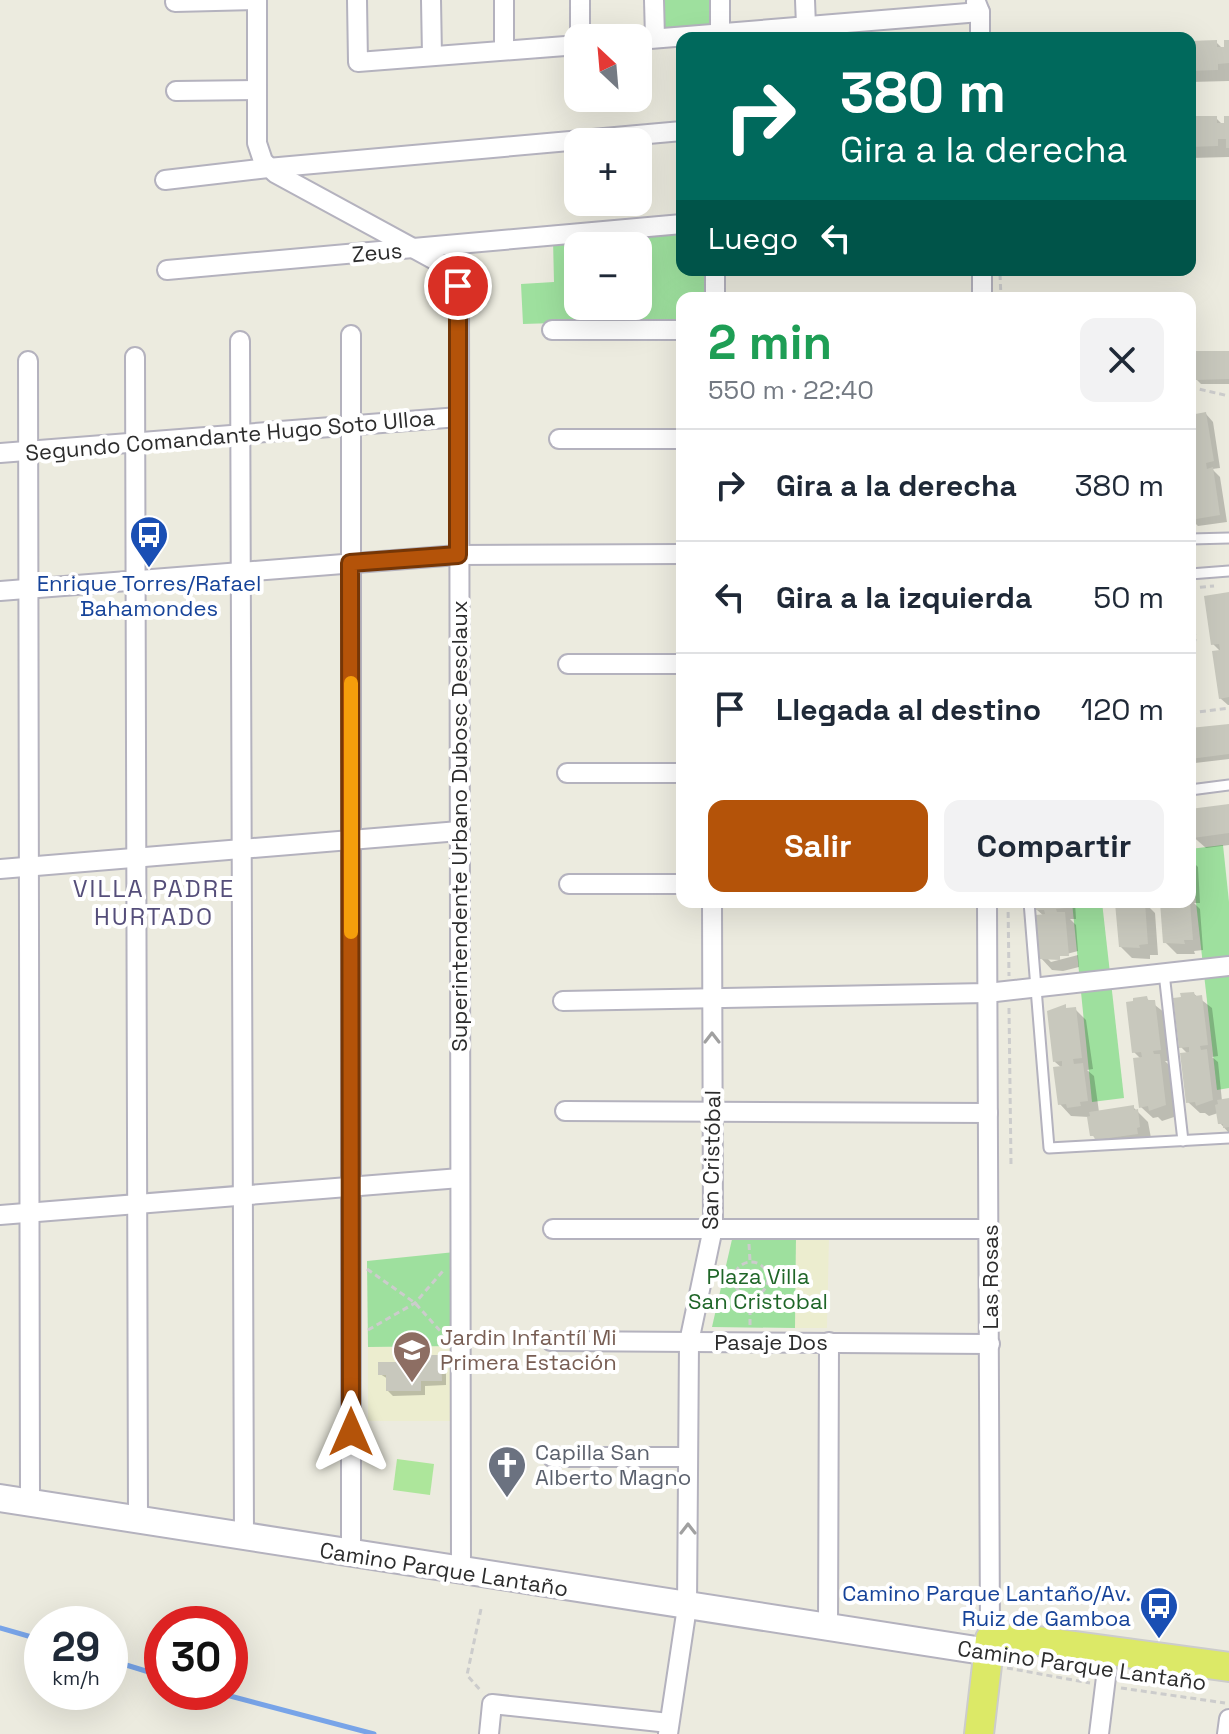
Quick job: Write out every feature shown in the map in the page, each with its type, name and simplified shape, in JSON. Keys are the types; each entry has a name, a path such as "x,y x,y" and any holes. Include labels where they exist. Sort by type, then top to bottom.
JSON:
{"main road":[{"name":"Camino Parque Lantaño","path":"0,1498 687,1607 888,1637 990,1646 1107,1669 1229,1686"},
{"name":"Camino Parque Lantaño","path":"990,1646 1031,1640 1229,1667"},
{"path":"979,1734 990,1646"}],"street":[{"path":"175,2 257,0 257,143 268,168"},
{"path":"357,0 358,62 564,46"},
{"path":"431,0 432,56"},
{"path":"504,0 504,50"},
{"path":"580,0 580,24"},
{"path":"649,24 654,0"},
{"path":"720,0 720,32"},
{"path":"805,0 806,26"},
{"path":"887,0 887,20"},
{"path":"754,32 887,20 977,6 979,32"},
{"path":"652,39 676,38"},
{"path":"176,91 257,90"},
{"path":"165,180 676,132"},
{"name":"Superintendente Urbano Dubosc Desclaux","path":"268,168 444,265 453,274 458,286 461,1571"},
{"name":"Zeus","path":"167,270 676,225"},
{"path":"552,330 676,330"},
{"path":"351,335 351,1554"},
{"path":"240,341 244,1537"},
{"path":"135,357 138,1520"},
{"path":"28,361 30,1503"},
{"name":"Segundo Comandante Hugo Soto Ulloa","path":"0,453 459,417"},
{"path":"559,439 676,439"},
{"path":"0,591 458,555 676,554"},
{"path":"568,664 676,664"},
{"path":"567,773 676,773"},
{"path":"0,869 459,831"},
{"path":"569,884 676,884"},
{"name":"San Cristóbal","path":"668,1728 687,1607 689,1342 713,1228 712,908"},
{"name":"Las Rosas","path":"987,908 990,1646"},
{"path":"563,1001 987,993 1229,966"},
{"path":"565,1111 988,1113"},
{"path":"0,1215 460,1178"},
{"path":"553,1229 989,1229"},
{"name":"Pasaje Dos","path":"551,1341 990,1344"},
{"path":"828,1628 829,1342"},
{"path":"552,1457 688,1457"},
{"path":"1099,1734 1107,1669"},
{"path":"489,1734 492,1704 668,1728"},
{"path":"1227,1734 1229,1719"}],"lane":[{"path":"1196,539 1229,538"},
{"path":"1196,574 1229,571"},
{"path":"1196,789 1229,785"},
{"path":"1030,908 1049,1148 1229,1138"},
{"path":"1164,973 1183,1141"}],"path":[{"path":"1196,388 1229,396"},
{"path":"1196,587 1216,585"},
{"path":"1196,712 1229,708"},
{"path":"1008,908 1011,1164"},
{"path":"351,1340 415,1303 460,1251"},
{"path":"351,1258 415,1303 460,1352"},
{"path":"755,1262 765,1268 769,1279 765,1290 750,1297 740,1292 734,1283 739,1267 755,1262"},
{"path":"769,1279 790,1279"},
{"path":"750,1297 750,1342"},
{"path":"481,1609 467,1675 492,1704"}],"shaded area":[{"path":"796,1235 829,1235 827,1328 795,1328"},
{"name":"Jardin Infantíl Mi Primera Estación","path":"456,1346 456,1421 368,1421 368,1347"}],"green space":[{"path":"663,0 716,0 717,27 665,32"},
{"path":"676,227 676,276 708,276 708,292 676,292 676,319 652,320 652,232 622,232"},
{"path":"564,238 564,320 650,320 523,324 521,284 554,282 553,239"},
{"path":"1223,845 1229,902 1229,1088 1217,1090 1196,903 1196,848"},
{"path":"1073,908 1103,908 1124,1098 1092,1102"},
{"name":"Plaza Villa San Cristobal","path":"733,1235 796,1235 795,1328 712,1327"},
{"path":"455,1252 456,1346 368,1347 367,1261"},
{"path":"397,1459 434,1464 430,1495 393,1490"}],"building":[{"path":"1217,40 1217,47 1224,47 1224,40 1229,40 1229,63 1218,64 1218,70 1196,71 1196,41"},
{"path":"1196,116 1217,116 1217,123 1224,123 1224,116 1229,116 1229,148 1226,148 1226,139 1218,139 1218,146 1196,147"},
{"path":"1196,351 1229,351 1229,379 1196,380"},
{"path":"1206,412 1214,461 1206,463 1207,469 1213,467 1220,515 1196,519 1196,414"},
{"path":"1229,592 1229,697 1219,699 1212,651 1220,650 1219,644 1211,645 1204,596"},
{"path":"1229,724 1229,754 1196,758 1196,727"},
{"path":"1229,804 1229,833 1196,838 1196,808"},
{"path":"1066,908 1056,909 1057,912 1065,912 1069,956 1060,956 1060,960 1039,959 1036,915 1045,914 1044,910 1035,910"},
{"path":"1115,908 1145,908 1148,944 1139,945 1140,948 1119,947"},
{"path":"1160,908 1190,908 1193,940 1184,940 1185,944 1163,943"},
{"path":"1194,992 1195,996 1202,995 1208,1045 1200,1046 1201,1050 1207,1049 1213,1100 1196,1106 1195,1102 1186,1103 1180,1053 1189,1052 1189,1047 1179,1048 1173,998 1181,997 1180,993"},
{"path":"1147,996 1148,1000 1155,1000 1161,1050 1153,1051 1160,1054 1166,1105 1149,1111 1148,1106 1139,1108 1133,1058 1142,1057 1141,1052 1132,1053 1126,1002"},
{"path":"1066,1004 1066,1008 1076,1007 1082,1058 1073,1059 1074,1064 1083,1063 1088,1101 1080,1102 1081,1106 1067,1108 1066,1104 1058,1105 1053,1067 1062,1066 1062,1061 1053,1062 1047,1011"},
{"path":"1229,1098 1229,1127 1223,1128 1223,1124 1218,1124 1215,1105 1218,1104 1217,1100"},
{"path":"1134,1105 1134,1110 1138,1109 1138,1134 1095,1140 1094,1136 1090,1136 1089,1112"},
{"path":"405,1355 441,1355 442,1381 421,1381 421,1391 386,1391 386,1375 378,1375 378,1362 405,1362"}],"waterway":[{"path":"0,1628 24,1635"},
{"path":"128,1666 144,1670"},
{"path":"248,1701 374,1734"}],"slow traffic":[{"path":"351,683 351,932"}],"place":[{"name":"Enrique Torres/Rafael Bahamondes","path":"149,569"},
{"name":"Jardin Infantíl Mi Primera Estación","path":"412,1384"},
{"name":"Capilla San Alberto Magno","path":"507,1499"},
{"name":"Camino Parque Lantaño/Av. Ruiz de Gamboa","path":"1159,1640"}],"district":[{"name":"VILLA PADRE HURTADO","path":"154,902"}],"route":[{"path":"351,1432 350,563 458,555 458,286"}]}
